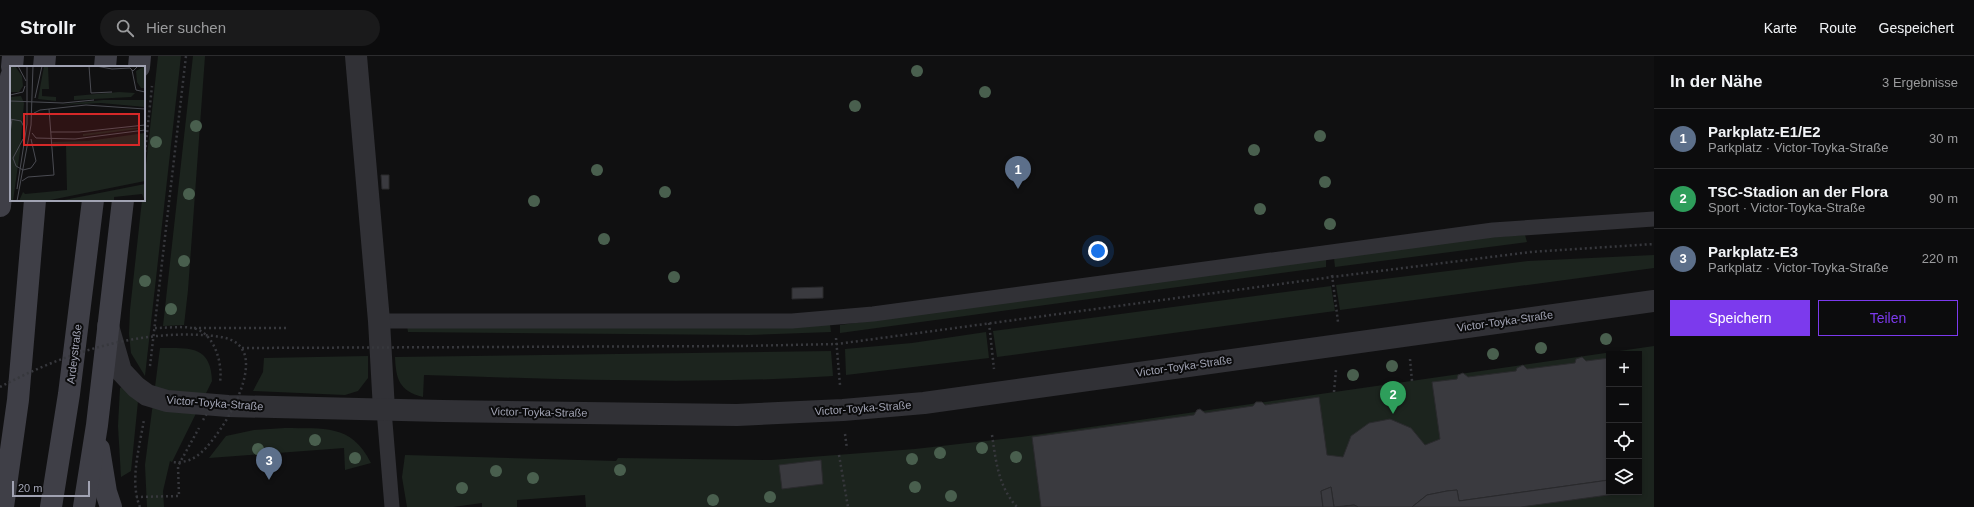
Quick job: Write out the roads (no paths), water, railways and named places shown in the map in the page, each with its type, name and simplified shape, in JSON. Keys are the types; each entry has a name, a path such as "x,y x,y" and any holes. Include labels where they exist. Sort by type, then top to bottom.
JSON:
{"main road":[{"path":"44,66 45,56"},
{"path":"105,66 106,56"},
{"path":"140,56 143,66"},
{"path":"0,206 10,90"},
{"path":"3,507 18,400 35,201"},
{"name":"Ardeystraße","path":"51,507 69,394 93,201"},
{"path":"84,507 97,425 123,201"},
{"path":"97,425 100,462 106,492 111,507"}],"street":[{"path":"0,80 12,56"},
{"path":"356,56 379,321 384,410"},
{"name":"Victor-Toyka-Straße","path":"108,326 121,371 136,387 147,395 167,401 228,406 384,410 737,415 843,410 968,397 1654,301"}],"lane":[{"path":"379,321 792,321 873,314 1493,230 1654,219"},
{"path":"384,410 392,507"}],"place":[{"name":"Parkplatz-E1/E2","path":"1018,189"},
{"name":"TSC-Stadion an der Flora","path":"1393,414"},
{"name":"Parkplatz-E3","path":"269,480"}]}
